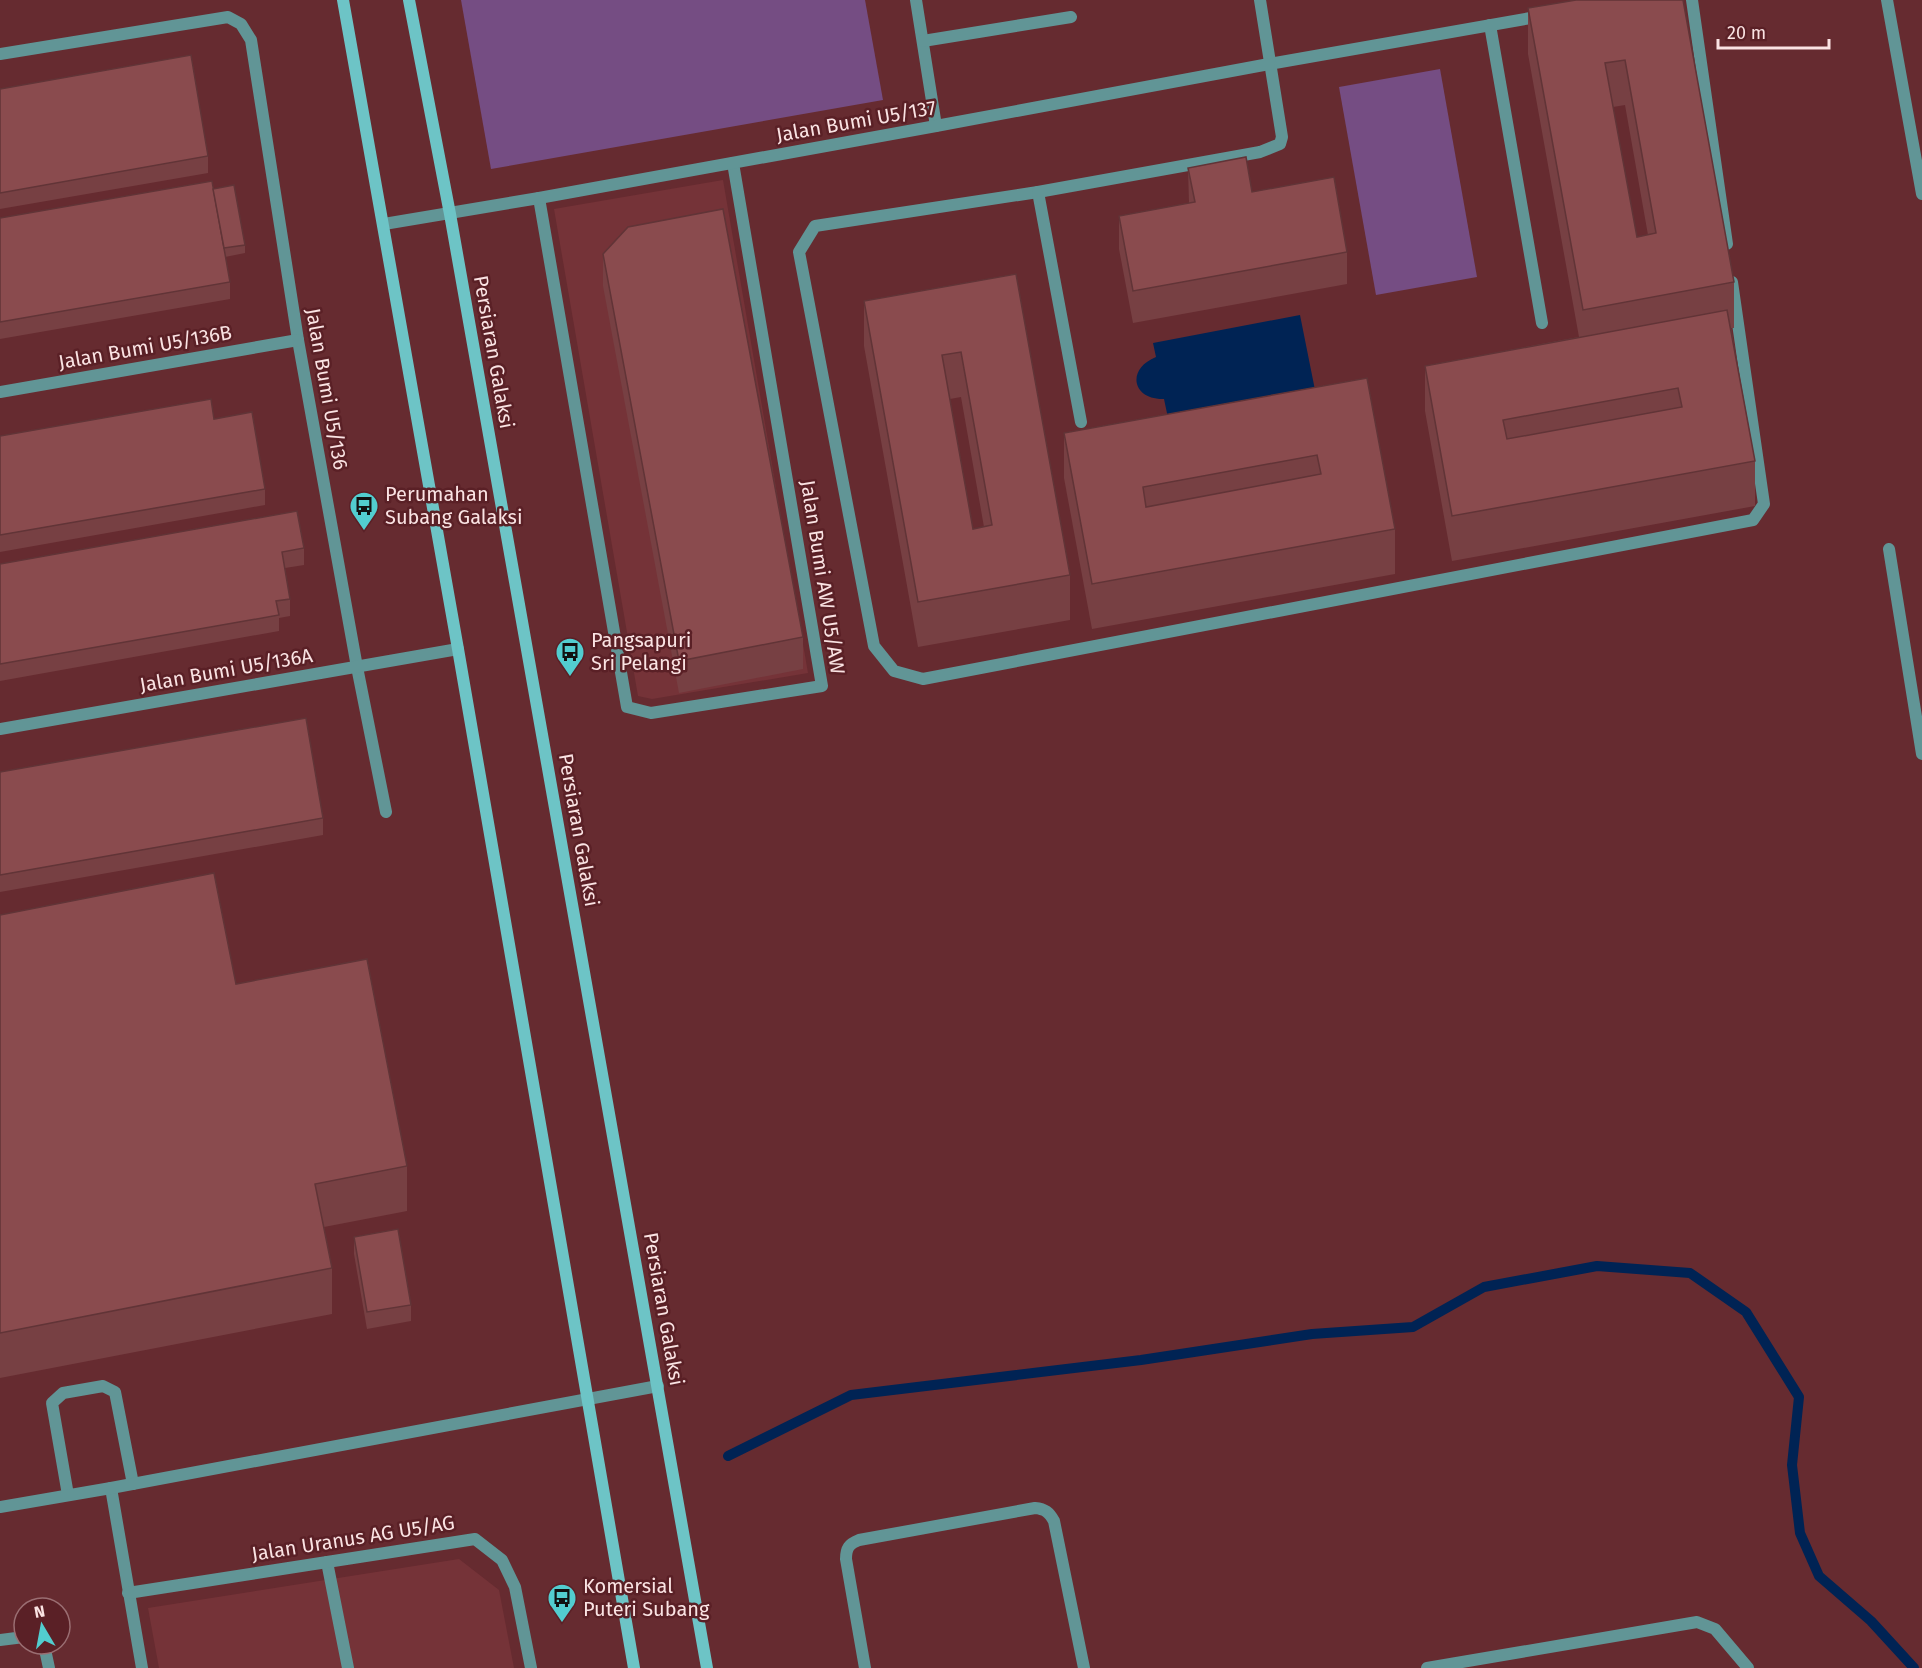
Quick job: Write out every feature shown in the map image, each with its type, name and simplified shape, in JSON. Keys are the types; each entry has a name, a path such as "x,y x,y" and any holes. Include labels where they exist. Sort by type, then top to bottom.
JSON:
{"main road":[{"path":"343,0 384,224 634,1668"},
{"name":"Persiaran Galaksi","path":"409,0 450,214 707,1668"}],"street":[{"path":"916,0 936,126"},
{"path":"1260,0 1282,137 1280,144 1260,152 1038,192 815,226 799,252 874,646 894,671 923,679 1753,520 1764,504 1692,0"},
{"path":"1887,0 1922,194"},
{"name":"Jalan Bumi U5/137","path":"384,224 539,198 1556,13"},
{"name":"Jalan Bumi U5/136","path":"0,54 228,16 241,24 251,40 298,340 357,667 387,812"},
{"path":"922,40 1071,17"},
{"path":"1490,25 1542,323"},
{"name":"Jalan Bumi AW U5/AW","path":"539,198 627,707 651,713 822,686 733,163"},
{"path":"1038,192 1081,422"},
{"name":"Jalan Bumi U5/136B","path":"0,392 298,340"},
{"path":"1889,549 1922,754"},
{"name":"Jalan Bumi U5/136A","path":"0,729 458,649"},
{"path":"68,1496 52,1403 63,1393 73,1391 103,1386 115,1392 133,1484"},
{"path":"0,1507 658,1386"},
{"path":"111,1488 142,1668"},
{"path":"865,1668 846,1559 846,1550 851,1543 1035,1508 1043,1509 1054,1521 1084,1668"},
{"name":"Jalan Uranus AG U5/AG","path":"128,1593 476,1539 502,1560 515,1587 531,1668"},
{"path":"327,1562 348,1668"},
{"path":"1427,1668 1697,1622 1715,1629 1748,1668"}],"shaded area":[{"path":"461,0 865,0 883,100 491,169"},
{"path":"1440,69 1477,277 1376,295 1339,87"},
{"path":"723,180 808,673 652,699 638,696 554,209"},
{"path":"459,1559 499,1590 514,1668 159,1668 148,1608"}],"water":[{"path":"1300,315 1315,390 1168,418 1164,399 1145,395 1139,389 1137,376 1140,369 1146,362 1156,357 1153,343"}],"building":[{"path":"1576,0 1683,0 1734,282 1583,310 1528,8","holes":["1625,60 1656,233 1637,237 1605,63"]},
{"path":"191,55 208,156 0,193 0,89"},
{"path":"1246,157 1252,192 1334,177 1347,252 1133,291 1119,216 1195,202 1188,168"},
{"path":"212,181 230,282 0,322 0,218"},
{"path":"234,185 245,245 224,248 213,189"},
{"path":"723,209 803,637 679,661 603,254 628,227"},
{"path":"1016,274 1070,575 918,602 864,301","holes":["961,352 992,525 973,529 942,355"]},
{"path":"1727,310 1755,461 1452,516 1425,366","holes":["1678,388 1682,407 1507,439 1503,420"]},
{"path":"1367,378 1395,529 1092,584 1064,433","holes":["1317,455 1321,474 1146,507 1143,487"]},
{"path":"211,399 214,419 252,412 265,489 0,535 0,436"},
{"path":"297,511 304,548 282,552 290,599 276,601 279,615 0,664 0,564"},
{"path":"306,718 323,818 0,875 0,772"},
{"path":"214,873 236,984 367,959 407,1166 315,1184 332,1268 0,1333 0,915"},
{"path":"398,1229 411,1305 367,1312 354,1237"}],"waterway":[{"path":"728,1456 851,1395 1141,1360 1312,1334 1413,1327 1484,1287 1597,1266 1690,1273 1746,1312 1799,1397 1792,1465 1800,1533 1819,1576 1871,1621 1914,1668"}],"place":[{"name":"Perumahan Subang Galaksi","path":"364,532"},
{"name":"Pangsapuri Sri Pelangi","path":"570,678"},
{"name":"Komersial Puteri Subang","path":"562,1624"}]}
